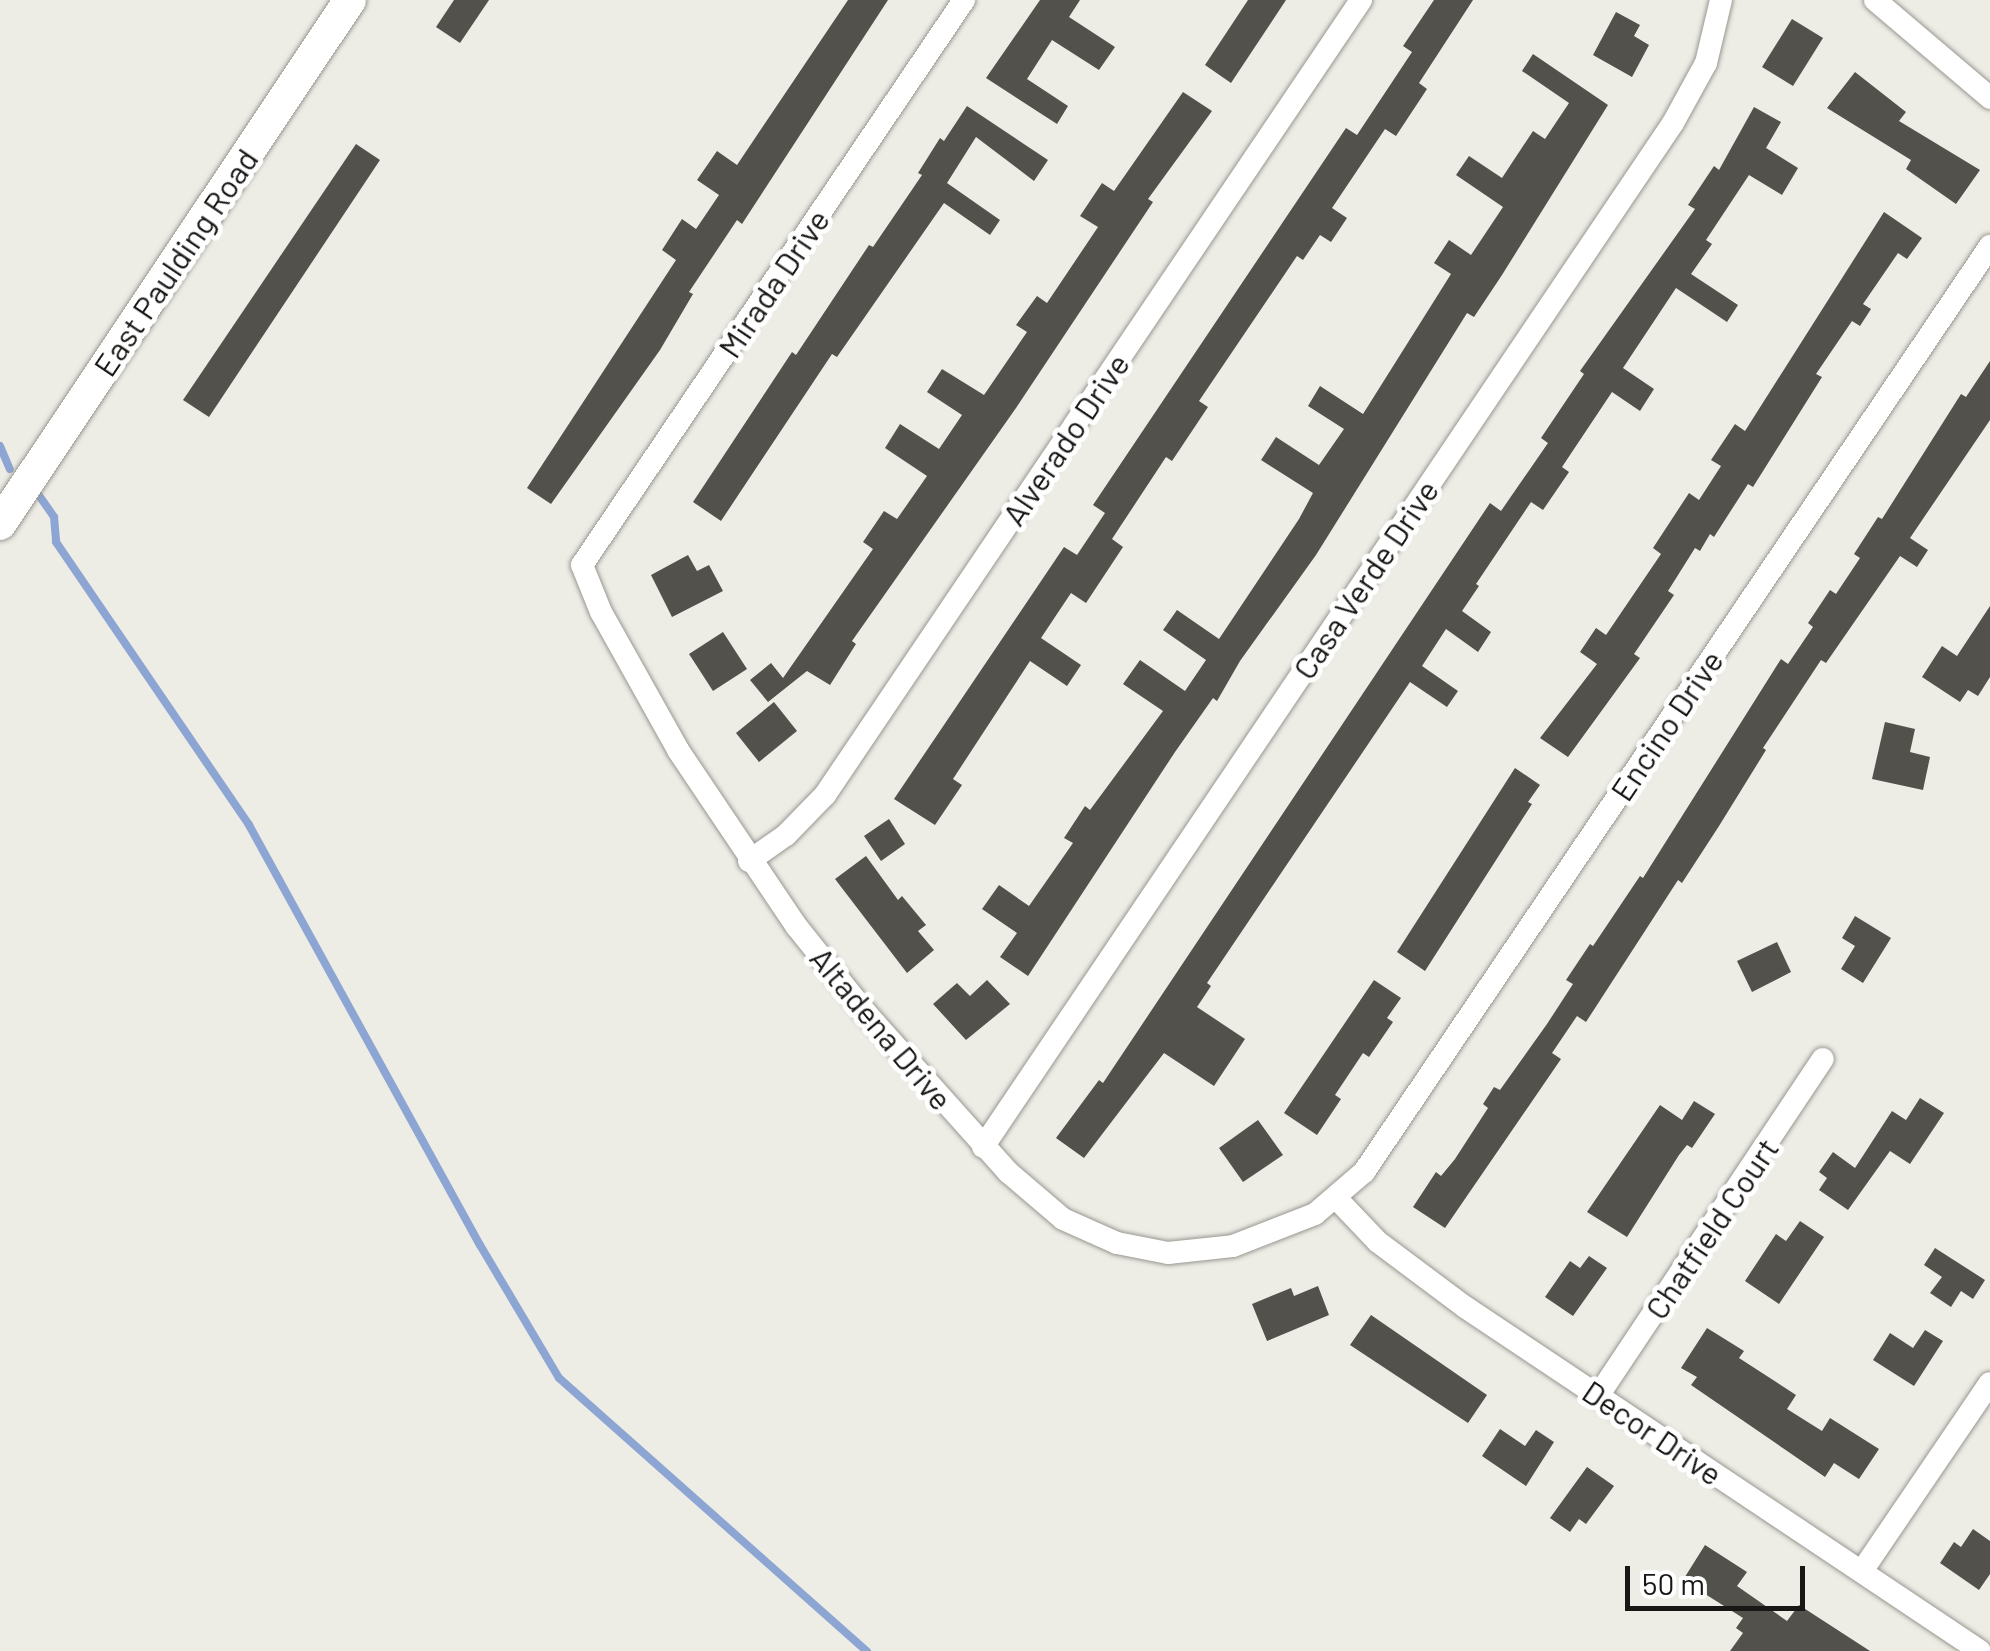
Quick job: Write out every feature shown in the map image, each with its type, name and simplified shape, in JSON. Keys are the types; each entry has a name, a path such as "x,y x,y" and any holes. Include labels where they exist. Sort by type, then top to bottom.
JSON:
{"main road":[{"name":"East Paulding Road","path":"0,524 350,0"}],"street":[{"name":"Mirada Drive","path":"582,565 964,0"},
{"name":"Alverado Drive","path":"749,860 786,835 825,795 1361,0"},
{"name":"Casa Verde Drive","path":"984,1146 1673,122 1706,63 1721,0"},
{"path":"1876,0 1990,98"},
{"name":"Encino Drive","path":"1337,1199 1364,1172 1990,246"},
{"name":"Altadena Drive","path":"582,565 601,612 668,732 749,860 865,1012 984,1146 1063,1219 1117,1244 1168,1254 1233,1246 1314,1214 1337,1199"},
{"name":"Chatfield Court","path":"1598,1396 1823,1059"},
{"name":"Decor Drive","path":"1337,1199 1406,1264 1980,1651"},
{"path":"1862,1571 1990,1383"}],"building":[{"path":"454,0 489,0 460,43 436,27"},
{"path":"848,0 888,0 742,224 737,220 689,292 693,294 660,350 551,504 527,488 676,260 662,250 682,219 696,229 719,195 697,180 717,151 737,165"},
{"path":"1040,0 1080,0 1069,17 1115,47 1099,70 1052,40 1027,79 1068,106 1057,124 986,78"},
{"path":"1248,0 1286,0 1231,83 1205,65"},
{"path":"1434,0 1473,0 1419,83 1427,89 1396,136 1385,129 1332,208 1347,218 1331,242 1320,235 1303,260 1297,256 1199,401 1208,407 1172,461 1166,457 1112,539 1123,547 1086,603 1071,593 1041,638 1081,665 1067,686 1030,661 953,779 962,785 935,825 894,799 1064,547 1077,555 1105,513 1093,505 1346,128 1357,135 1412,52 1403,46"},
{"path":"1616,12 1640,25 1634,36 1649,45 1632,77 1593,55"},
{"path":"1792,19 1823,38 1793,86 1762,67"},
{"path":"1533,54 1608,105 1474,317 1467,313 1316,555 1240,661 1217,701 1213,698 1175,752 1028,976 1000,957 1017,933 982,909 999,885 1029,906 1073,843 1064,838 1085,806 1090,810 1163,711 1123,684 1140,660 1185,691 1206,660 1163,630 1177,610 1219,639 1299,519 1313,493 1261,460 1276,437 1319,465 1344,429 1308,406 1320,386 1363,414 1451,274 1434,263 1449,240 1471,255 1503,207 1456,175 1469,156 1502,178 1533,131 1545,139 1569,103 1522,71"},
{"path":"1855,72 1906,112 1899,121 1980,170 1956,204 1906,169 1911,160 1827,108"},
{"path":"1183,92 1212,111 1148,199 1153,202 1016,408 852,641 856,644 830,685 807,671 768,702 750,680 771,663 783,678 873,549 863,542 884,511 897,519 927,476 885,448 900,424 939,449 962,415 927,392 942,369 984,395 1027,332 1016,325 1037,296 1047,303 1098,227 1080,216 1102,183 1114,191"},
{"path":"967,106 1048,160 1034,181 976,137 947,183 1000,220 990,235 944,203 837,357 832,354 721,521 693,502 792,352 796,355 869,245 873,247 922,175 918,173 940,138 944,141"},
{"path":"1754,107 1781,122 1766,148 1798,168 1782,195 1749,175 1706,240 1712,244 1691,274 1738,305 1727,322 1676,288 1623,368 1654,389 1640,411 1612,392 1562,467 1569,472 1543,510 1531,502 1462,611 1491,632 1478,652 1446,629 1422,666 1458,691 1447,707 1410,682 1207,983 1211,986 1197,1007 1245,1039 1214,1086 1164,1053 1084,1158 1056,1138 1099,1080 1103,1083 1490,503 1501,511 1548,443 1541,438 1584,374 1580,371 1695,209 1688,205 1714,166 1719,170"},
{"path":"356,144 380,160 209,417 183,400"},
{"path":"1884,212 1922,238 1907,259 1898,253 1863,304 1871,309 1860,326 1852,321 1816,374 1822,377 1753,487 1748,484 1714,537 1710,534 1700,551 1695,548 1668,591 1674,595 1634,654 1640,658 1568,757 1540,738 1597,664 1580,652 1596,628 1606,635 1661,554 1653,548 1689,493 1699,500 1721,466 1711,460 1735,424 1745,431"},
{"path":"1990,361 1990,420 1910,538 1928,550 1917,567 1900,556 1826,663 1821,660 1682,883 1678,880 1586,1022 1577,1016 1552,1053 1561,1059 1445,1228 1413,1207 1436,1172 1441,1176 1455,1159 1488,1108 1483,1104 1494,1087 1500,1090 1547,1024 1573,984 1566,980 1590,944 1593,946 1640,876 1643,878 1781,659 1788,664 1813,627 1808,623 1830,590 1836,594 1860,558 1854,554 1878,517 1882,519 1961,394 1966,397"},
{"path":"688,555 697,571 709,565 723,591 672,617 651,575"},
{"path":"1990,606 1990,677 1978,696 1968,690 1960,702 1922,677 1942,646 1957,656"},
{"path":"723,632 747,669 713,691 689,654"},
{"path":"774,702 797,731 759,762 736,733"},
{"path":"1885,722 1915,729 1910,752 1930,757 1923,790 1872,779"},
{"path":"1515,768 1540,785 1528,802 1532,804 1425,971 1397,952"},
{"path":"889,819 905,844 881,861 864,836"},
{"path":"866,856 898,900 902,896 926,925 918,931 934,950 907,973 835,879"},
{"path":"1855,916 1891,938 1863,983 1841,969 1855,946 1842,938"},
{"path":"1777,942 1791,972 1752,992 1737,961"},
{"path":"987,980 1010,1004 966,1040 933,1004 957,983 970,996"},
{"path":"1374,980 1401,998 1387,1018 1393,1022 1369,1057 1363,1053 1335,1095 1341,1099 1317,1135 1284,1113"},
{"path":"1920,1098 1944,1113 1910,1164 1890,1151 1848,1210 1819,1190 1827,1178 1819,1172 1833,1152 1855,1168 1892,1111 1906,1120"},
{"path":"1694,1101 1715,1114 1692,1148 1687,1145 1679,1155 1627,1237 1587,1212 1660,1105 1682,1120"},
{"path":"1258,1120 1283,1155 1243,1182 1219,1148"},
{"path":"1800,1221 1824,1237 1779,1304 1745,1281 1776,1234 1786,1241"},
{"path":"1935,1248 1985,1280 1973,1299 1961,1291 1951,1307 1930,1293 1942,1277 1924,1265"},
{"path":"1589,1256 1607,1268 1573,1316 1545,1297 1570,1261 1580,1268"},
{"path":"1318,1286 1329,1315 1267,1341 1252,1304 1291,1288 1294,1296"},
{"path":"1371,1315 1487,1395 1468,1423 1350,1345"},
{"path":"1707,1328 1744,1351 1739,1358 1796,1395 1787,1409 1822,1431 1830,1418 1879,1449 1859,1479 1834,1463 1825,1477 1691,1385 1697,1377 1681,1368"},
{"path":"1925,1330 1943,1341 1914,1386 1873,1360 1890,1333 1913,1348"},
{"path":"1500,1429 1525,1446 1536,1430 1554,1442 1526,1486 1482,1456"},
{"path":"1587,1467 1614,1486 1586,1524 1579,1519 1570,1532 1550,1518"},
{"path":"1973,1529 1990,1541 1990,1574 1979,1590 1940,1563 1954,1542 1961,1547"},
{"path":"1705,1545 1747,1572 1737,1586 1787,1621 1799,1605 1870,1651 1730,1651 1743,1633 1736,1628 1743,1618 1683,1580"}],"waterway":[{"path":"0,446 10,469"},
{"path":"38,494 54,517 56,542 249,825 480,1245 559,1378 867,1651"}]}
